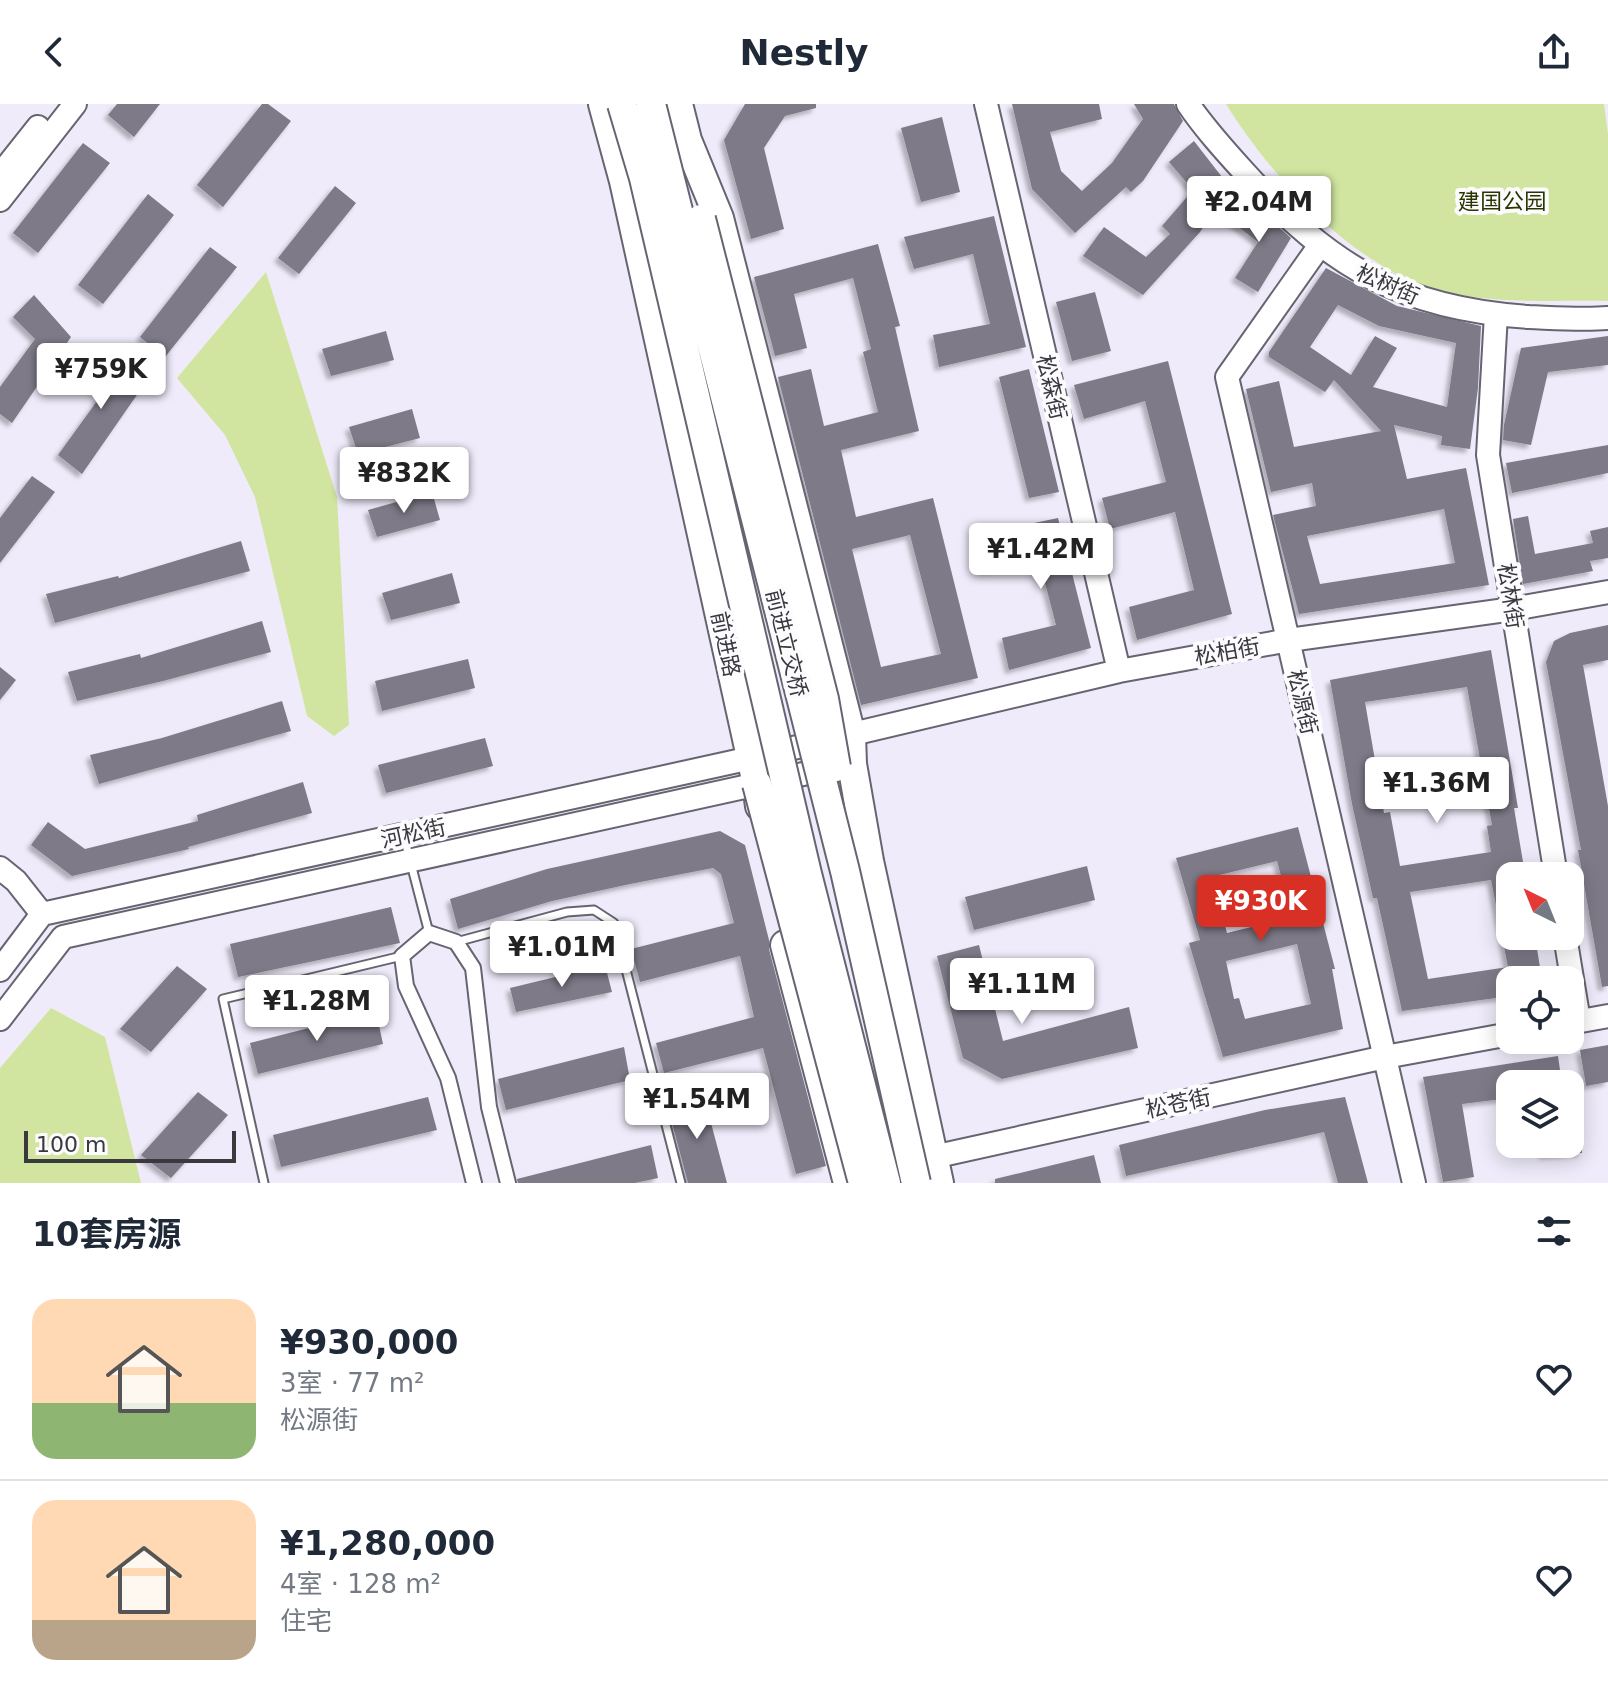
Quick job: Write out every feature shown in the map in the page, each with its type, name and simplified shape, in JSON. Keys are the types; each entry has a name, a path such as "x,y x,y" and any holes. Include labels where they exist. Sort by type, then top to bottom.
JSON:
{"highway":[{"name":"前进路","path":"603,104 624,181 754,771 853,1182"},
{"name":"前进立交桥","path":"622,104 644,178 807,874 886,1183"},
{"name":"前进立交桥","path":"651,104 845,871 916,1183"},
{"path":"678,104 687,140 719,218 851,735 852,764 869,861 936,1170"},
{"path":"687,140 688,167 824,699 843,802 845,871"}],"street":[{"path":"0,175 56,104"},
{"path":"0,200 75,104"},
{"name":"松森街","path":"986,104 1119,671"},
{"name":"松树街","path":"1188,104 1204,128 1264,194 1320,245 1370,278 1420,299 1496,314 1608,318"},
{"name":"松源街","path":"1320,245 1227,377 1414,1183"},
{"name":"松林街","path":"1496,314 1488,455 1554,862"},
{"name":"松柏街","path":"851,735 1119,671 1289,640 1513,609 1608,592"},
{"name":"河松街","path":"0,1019 63,937 411,860 754,771 851,735"},
{"name":"河松街","path":"42,914 404,835 754,771 852,764"},
{"path":"0,868 16,881 42,914 0,970"},
{"path":"474,1183 448,1078 406,986 402,956 429,933 456,942 473,968 489,1107 508,1183"},
{"path":"1584,1020 1608,1016"},
{"name":"松苍街","path":"853,1182 936,1170 1385,1057 1496,1037"}],"lane":[{"path":"404,835 429,933"},
{"path":"456,942 567,912 594,910 614,923 681,1183"},
{"path":"264,1183 223,999 402,956"}],"green space":[{"name":"建国公园","path":"1226,104 1604,104 1608,134 1608,301 1474,297 1431,288 1401,276 1342,238 1315,213 1265,159"},
{"path":"266,272 337,497 349,725 334,736 307,716 255,497 225,435 177,378"},
{"path":"51,1008 105,1037 141,1183 0,1183 0,1068"}],"building":[{"path":"117,104 160,104 134,137 108,115"},
{"path":"262,104 268,104 291,121 223,207 197,185"},
{"path":"745,104 816,104 816,108 785,116 764,148 784,229 751,239 724,140"},
{"path":"1012,104 1099,104 1102,119 1050,132 1061,171 1082,191 1112,163 1143,119 1134,104 1174,104 1183,121 1143,181 1131,192 1126,187 1075,233 1032,189"},
{"path":"942,117 960,192 921,202 901,128"},
{"path":"1194,141 1229,186 1200,232 1143,295 1083,256 1104,227 1146,257 1170,234 1162,226 1193,190 1169,162"},
{"path":"83,143 110,163 38,253 13,233"},
{"path":"335,186 356,203 299,274 278,258"},
{"path":"148,194 174,215 103,304 78,285"},
{"path":"1246,198 1291,238 1258,292 1235,278 1258,242 1229,220"},
{"path":"994,216 1026,347 939,367 933,335 990,324 973,254 914,269 904,237"},
{"path":"878,244 900,326 895,327 919,431 841,450 856,517 933,498 978,678 861,705 778,377 811,369 824,426 878,412 863,352 871,349 853,278 794,294 807,348 775,356 754,277","holes":["910,535 941,654 881,667 852,549"]},
{"path":"210,247 237,267 165,357 140,337"},
{"path":"1326,268 1397,306 1481,326 1478,388 1470,449 1441,445 1442,436 1394,425 1407,479 1466,468 1489,585 1299,614 1273,515 1316,506 1312,483 1271,492 1246,389 1279,381 1294,447 1381,431 1334,380 1325,392 1269,357 1269,352","holes":["1338,305 1379,326 1456,343 1447,407 1373,387 1397,348 1375,336 1351,375 1310,347","1444,509 1455,563 1320,584 1307,536"]},
{"path":"1095,292 1111,351 1072,361 1056,302"},
{"path":"34,295 71,337 12,423 0,414 0,387 35,339 13,317"},
{"path":"386,331 394,360 331,376 322,349"},
{"path":"1608,336 1608,365 1548,372 1531,445 1503,440 1521,348"},
{"path":"105,347 141,389 82,474 58,455 105,390 84,369"},
{"path":"1168,361 1232,614 1137,640 1129,607 1194,590 1175,512 1110,529 1102,498 1166,482 1145,401 1084,419 1074,385"},
{"path":"1029,369 1059,492 1029,498 999,377"},
{"path":"412,409 420,438 358,454 349,427"},
{"path":"1608,445 1608,473 1512,493 1506,463"},
{"path":"32,476 55,492 0,563 0,518"},
{"path":"432,492 440,520 377,537 368,510"},
{"path":"1528,516 1535,554 1593,543 1590,531 1608,527 1608,558 1590,561 1593,571 1523,584 1513,519"},
{"path":"1058,518 1091,648 1009,670 1002,638 1056,625 1038,556 987,570 978,535"},
{"path":"241,541 250,571 55,623 46,594 119,578"},
{"path":"452,573 460,603 391,620 382,593"},
{"path":"262,621 271,652 77,701 68,672 140,654 141,658"},
{"path":"1608,625 1608,660 1583,665 1608,806 1608,986 1602,987 1584,884 1584,862 1580,862 1578,850 1581,850 1546,662 1554,641 1570,633"},
{"path":"1491,650 1518,808 1514,808 1523,862 1496,862 1496,906 1491,880 1410,892 1428,979 1496,969 1496,998 1402,1011 1352,804 1330,680","holes":["1467,687 1492,825 1487,826 1491,852 1400,866 1390,812 1384,813 1365,702"]},
{"path":"468,659 475,688 382,711 375,681"},
{"path":"0,667 16,680 0,700"},
{"path":"282,701 291,731 99,784 90,755 162,738"},
{"path":"485,738 493,766 386,793 378,765"},
{"path":"303,782 312,813 189,849 72,876 31,845 48,822 85,849 198,821 197,815"},
{"path":"1298,827 1335,969 1332,969 1343,1029 1223,1057 1189,943 1200,940 1176,858","holes":["1277,861 1292,917 1227,933 1211,877","1297,944 1311,1004 1245,1019 1239,998 1234,999 1226,961"]},
{"path":"720,831 745,845 826,1166 796,1174 763,1048 664,1073 656,1043 754,1017 740,956 640,982 631,949 734,923 721,874 713,868 552,901 458,929 450,899 547,869"},
{"path":"1087,866 1095,900 974,930 965,897"},
{"path":"391,907 400,943 238,977 230,944"},
{"path":"979,945 1003,1041 1129,1007 1138,1048 1002,1079 963,1058 937,956"},
{"path":"1505,950 1537,950 1540,966 1508,966"},
{"path":"605,965 612,992 516,1012 510,988"},
{"path":"177,966 207,989 151,1052 120,1029"},
{"path":"376,1011 383,1044 258,1074 250,1043"},
{"path":"1608,1045 1608,1082 1586,1086 1581,1054 1584,1054 1584,1049"},
{"path":"624,1047 630,1080 506,1110 498,1079"},
{"path":"1558,1056 1560,1070 1496,1070 1496,1100 1462,1104 1474,1177 1443,1182 1423,1077"},
{"path":"198,1092 228,1115 171,1178 141,1155"},
{"path":"703,1093 727,1183 688,1183 667,1104"},
{"path":"428,1097 437,1130 281,1167 273,1135"},
{"path":"1345,1097 1368,1183 1338,1183 1324,1132 1126,1176 1119,1145 1265,1110"},
{"path":"651,1145 658,1178 635,1183 518,1183 517,1179"},
{"path":"1094,1155 1101,1183 995,1183 995,1179"}]}
